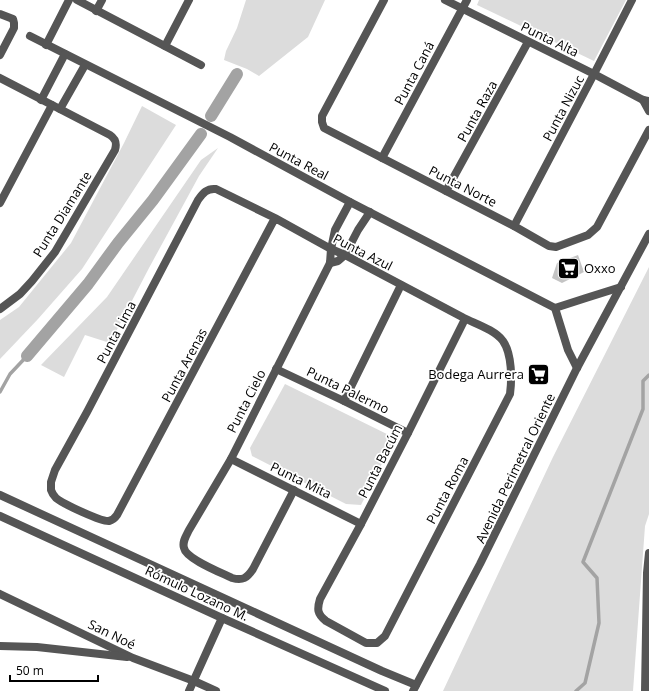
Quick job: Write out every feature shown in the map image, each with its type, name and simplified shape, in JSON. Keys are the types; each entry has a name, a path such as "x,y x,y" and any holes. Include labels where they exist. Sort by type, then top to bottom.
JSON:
{"street":[{"path":"46,45 69,0"},
{"path":"77,0 201,65"},
{"path":"96,11 102,0"},
{"path":"164,46 189,0"},
{"name":"Punta Norte","path":"384,0 322,116 324,128 514,226 549,246 556,247 588,235 597,227 649,130"},
{"name":"Punta Alta","path":"446,0 646,101 649,110"},
{"name":"Punta Caná","path":"382,158 467,0"},
{"name":"Punta Nizuc","path":"514,226 632,0"},
{"path":"0,14 13,19 14,23 14,28 0,54"},
{"name":"Punta Real","path":"30,36 230,137 350,202 555,308"},
{"name":"Punta Raza","path":"446,191 528,42"},
{"path":"41,100 65,54"},
{"path":"0,78 60,110 86,65"},
{"path":"0,203 52,105"},
{"name":"Punta Diamante","path":"0,309 20,294 55,252 115,150 116,140 110,135 60,110"},
{"name":"Punta Azul","path":"210,189 216,189 275,218 331,249 498,334 503,340"},
{"name":"Punta Lima","path":"111,520 108,521 100,519 57,499 51,490 51,482 55,470 198,200 210,189"},
{"name":"Punta Cielo","path":"294,490 253,569 245,578 232,578 196,560 187,554 184,549 185,537 231,458 330,263 331,249 336,230 350,202"},
{"path":"330,263 338,261 345,255 358,230 370,212"},
{"name":"Punta Arenas","path":"111,520 117,515 275,218"},
{"name":"Avenida Perimetral Oriente","path":"414,688 480,564 577,368 649,234"},
{"path":"344,401 401,285"},
{"path":"577,368 568,350 555,308 621,287"},
{"name":"Punta Bacúm","path":"319,613 318,605 320,599 362,524 465,318"},
{"name":"Punta Roma","path":"319,613 326,621 366,643 377,643 384,636 510,394 512,372 507,347 503,340"},
{"name":"Punta Palermo","path":"276,369 408,433"},
{"name":"Punta Mita","path":"231,458 362,524"},
{"path":"0,495 414,688"},
{"name":"Rómulo Lozano M.","path":"0,516 385,691"},
{"path":"645,691 647,660 647,573 649,552"},
{"name":"San Noé","path":"0,594 133,658 216,691"},
{"path":"189,691 222,618"},
{"path":"0,646 37,647 133,658"}],"shaded area":[{"path":"246,0 325,0 308,37 259,76 247,69 224,60 226,51 237,28"},
{"path":"479,0 626,0 594,61 477,5"},
{"path":"142,106 176,125 82,269 0,359 0,320 19,307 71,243"},
{"path":"218,148 199,176 110,343 85,335 64,377 41,365 107,297 201,160"},
{"path":"649,267 649,514 645,526 633,691 443,691 553,457"},
{"path":"285,384 395,438 361,505 346,504 252,456 250,448"}],"building":[{"name":"Oxxo","path":"578,255 584,272 562,283 552,278 557,263"}],"waterway":[{"path":"211,116 237,74"},
{"path":"27,356 88,284 118,243 153,200 201,134"},
{"path":"0,392 10,374 27,356"},
{"path":"576,691 585,683 599,623 597,578 583,562 643,409 643,381 649,375"}],"place":[{"name":"Oxxo","path":"569,268"},
{"name":"Bodega Aurrera","path":"539,374"}]}
